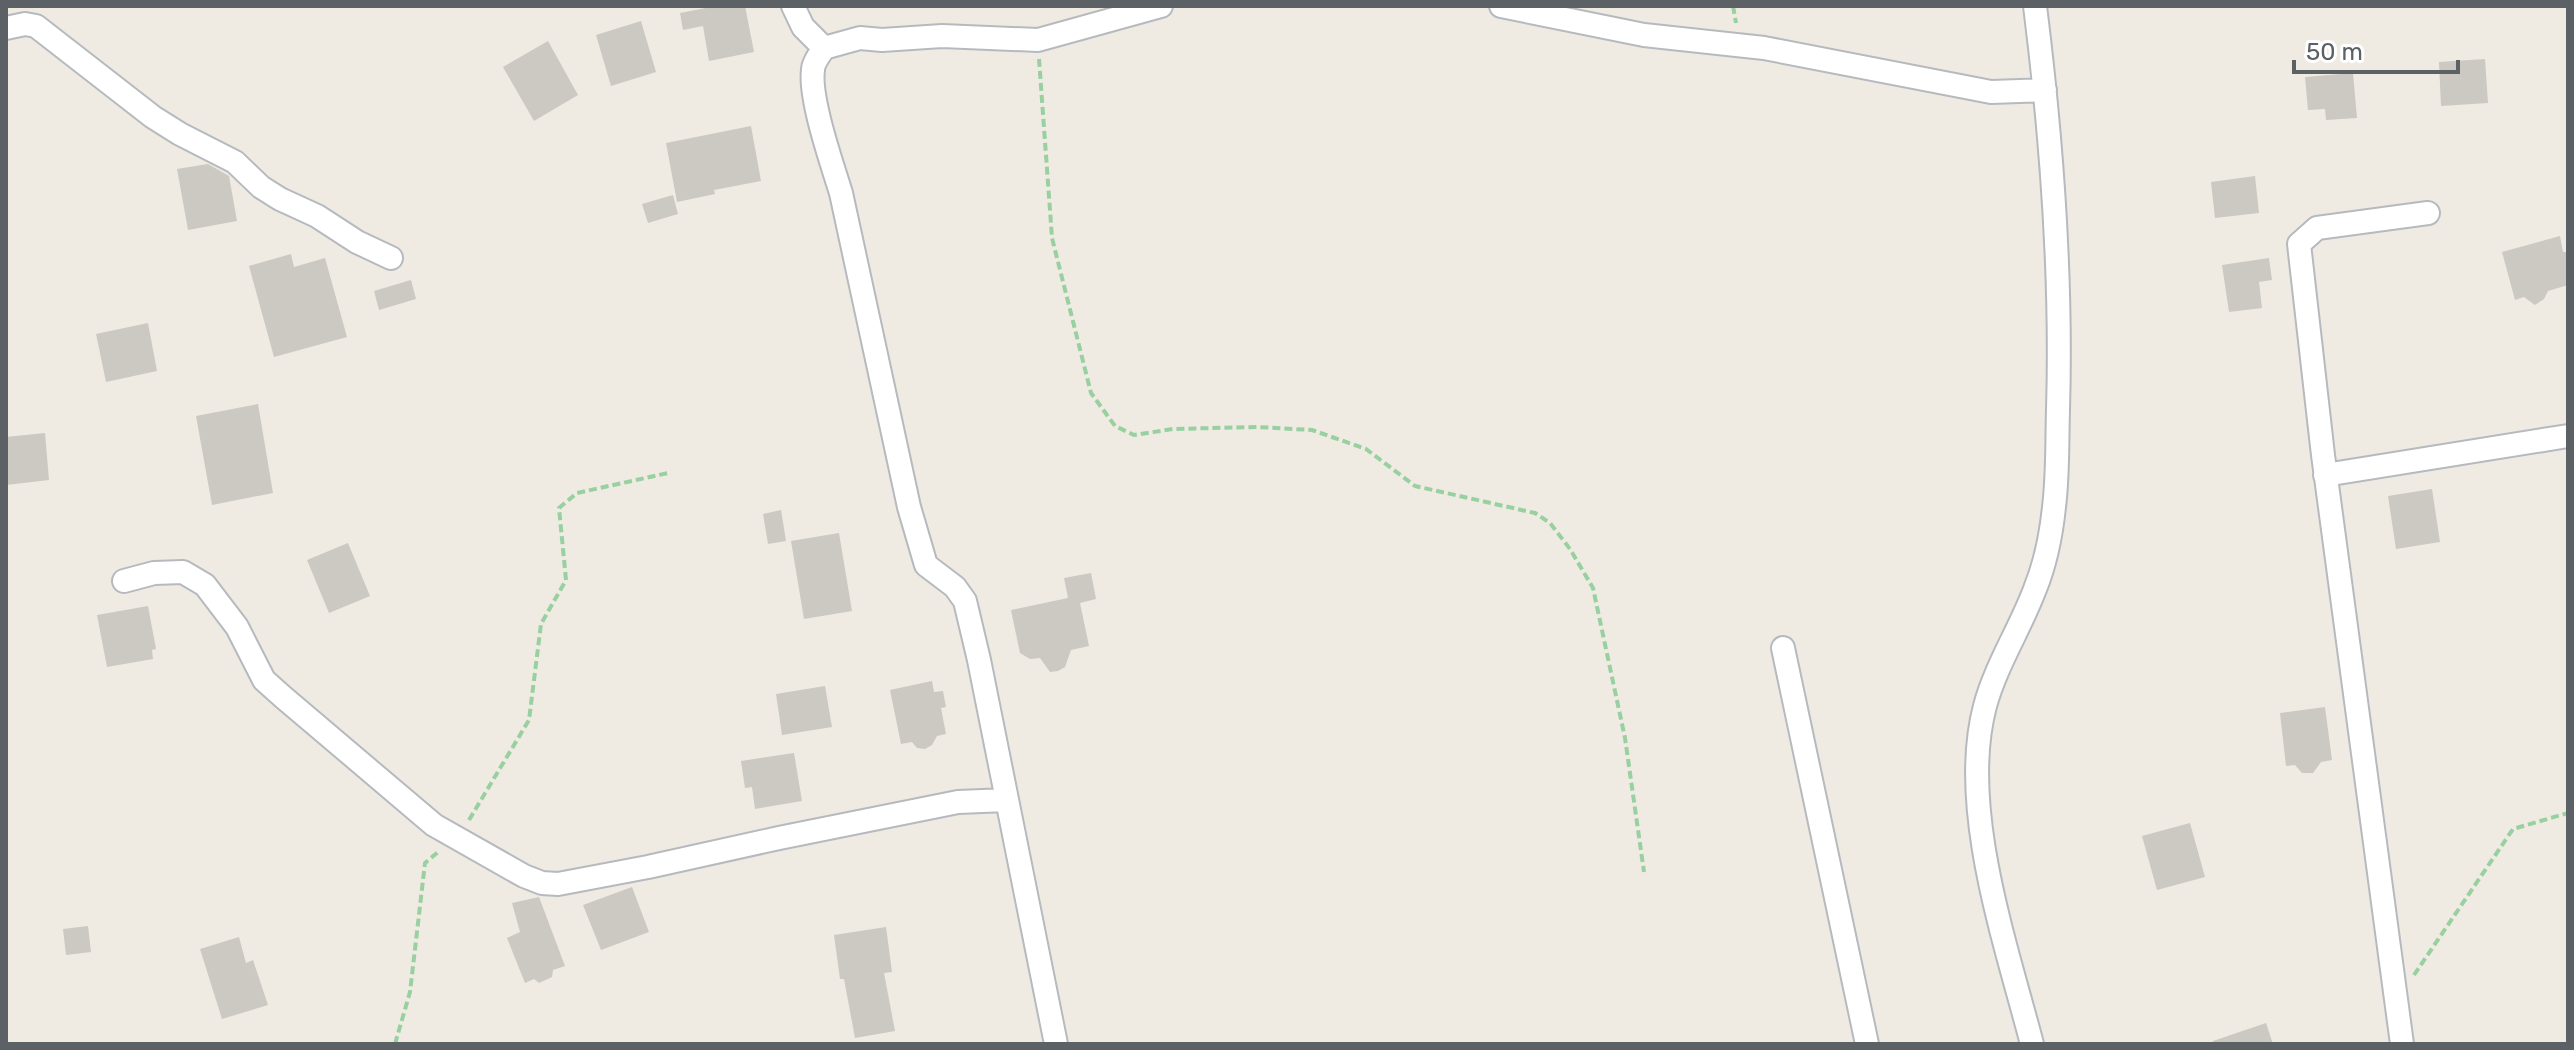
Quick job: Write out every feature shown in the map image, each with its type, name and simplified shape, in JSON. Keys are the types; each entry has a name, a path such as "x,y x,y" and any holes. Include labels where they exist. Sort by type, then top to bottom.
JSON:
{"street":[{"path":"793,6 803,27 824,48"},
{"path":"1056,1044 965,601 955,587 926,565 909,507 841,193 814,90 812,68 824,48 860,38 882,40 942,36 1038,40 1161,6"},
{"path":"1501,6 1644,35 1764,48 1991,92 2045,90"},
{"path":"2032,1044 1984,842 1976,795 1976,751 1986,704 2035,591 2048,553 2055,503 2059,372 2057,231 2035,6"},
{"path":"6,28 25,24 36,26 153,117 235,162 261,187 280,199 391,258"},
{"path":"2402,1044 2325,475 2299,244 2317,228 2428,213"},
{"path":"2325,475 2568,436"},
{"path":"124,581 154,573 183,572 205,585 237,627 264,680 434,825 542,883 558,884 958,802 1007,800"},
{"path":"1783,648 1867,1044"}],"path":[{"path":"1038,40 1052,238 1091,393 1115,426 1134,435 1173,429 1257,427 1312,430 1366,449 1415,486 1535,513 1550,523 1593,588 1625,738 1644,872"},
{"path":"395,1044 410,992 425,863 455,837 476,811 529,720 541,624 566,580 559,508 577,493 668,473"},
{"path":"2397,1003 2513,829 2568,813"}],"building":[{"path":"716,6 745,6 754,52 709,61 703,26 683,30 680,13"},
{"path":"641,21 656,72 611,86 596,35"},
{"path":"548,41 578,95 534,121 503,67"},
{"path":"2485,59 2488,103 2441,106 2439,62"},
{"path":"2353,73 2357,118 2326,120 2325,109 2308,110 2305,77"},
{"path":"751,126 761,181 714,190 715,194 677,202 666,143"},
{"path":"208,164 229,176 237,221 188,230 177,169"},
{"path":"2255,176 2259,213 2215,218 2211,182"},
{"path":"673,195 678,214 648,223 642,204"},
{"path":"2560,236 2563,252 2568,252 2568,285 2548,291 2544,299 2535,305 2524,297 2515,300 2502,252"},
{"path":"291,254 294,267 325,258 347,337 274,357 249,266"},
{"path":"2269,258 2272,280 2259,282 2262,308 2229,312 2222,265"},
{"path":"411,280 416,299 379,310 374,291"},
{"path":"148,323 157,371 106,382 96,334"},
{"path":"258,404 273,493 212,505 196,416"},
{"path":"45,433 49,480 6,485 6,437"},
{"path":"2432,489 2440,542 2396,549 2388,496"},
{"path":"781,510 786,541 768,544 763,514"},
{"path":"839,533 852,611 804,619 791,541"},
{"path":"348,543 370,596 329,613 307,560"},
{"path":"1091,573 1096,599 1080,603 1089,646 1071,650 1065,667 1050,672 1040,658 1030,659 1020,653 1011,610 1068,598 1064,578"},
{"path":"148,606 156,649 152,650 153,659 107,667 97,615"},
{"path":"932,681 934,692 943,691 946,707 941,708 946,734 937,736 932,745 925,749 917,748 912,742 901,744 890,690"},
{"path":"825,686 832,727 782,735 776,694"},
{"path":"2325,707 2332,760 2321,762 2313,773 2302,773 2295,765 2286,766 2280,713"},
{"path":"794,753 802,801 755,809 752,787 745,788 741,761"},
{"path":"2190,823 2205,877 2157,890 2142,836"},
{"path":"632,887 649,932 601,950 583,905"},
{"path":"539,897 565,966 553,970 552,977 539,983 534,979 525,983 507,938 520,932 512,903"},
{"path":"88,926 91,952 66,955 63,929"},
{"path":"886,927 892,972 884,973 895,1031 855,1038 844,979 840,979 834,935"},
{"path":"239,937 246,963 253,960 268,1005 222,1019 200,949"},
{"path":"2266,1023 2273,1044 2213,1044 2213,1041"}]}
